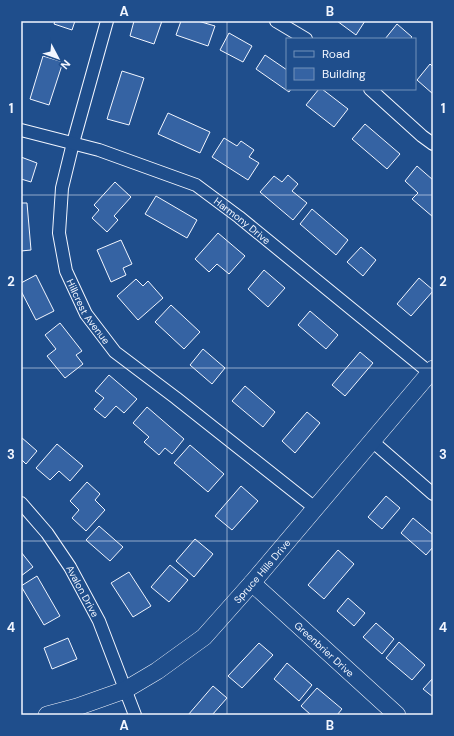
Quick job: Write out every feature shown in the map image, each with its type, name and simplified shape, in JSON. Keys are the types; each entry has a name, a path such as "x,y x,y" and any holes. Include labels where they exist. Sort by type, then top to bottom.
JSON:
{"main road":[{"name":"Spruce Hills Drive","path":"47,715 77,707 125,690 157,671 204,637 252,583 432,371"},
{"name":"Greenbrier Drive","path":"252,583 397,715"}],"street":[{"name":"Hillcrest Avenue","path":"107,21 62,188 59,233 66,271 86,314 115,352 315,508"},
{"path":"282,22 305,38"},
{"path":"371,90 422,136 433,144"},
{"name":"Harmony Drive","path":"21,130 99,150 196,185 240,217 432,371"},
{"path":"372,441 433,494"},
{"name":"Avalon Drive","path":"21,503 47,532 70,567 99,621 134,715"}],"building":[{"path":"55,21 75,21 72,30 54,24"},
{"path":"134,21 162,21 154,44 130,36"},
{"path":"181,21 198,21 215,26 208,46 176,35"},
{"path":"337,21 365,21 356,35"},
{"path":"397,24 412,37 411,38 386,38"},
{"path":"229,33 252,46 243,62 220,50"},
{"path":"265,55 286,69 286,90 256,69"},
{"path":"43,56 63,62 49,105 30,99"},
{"path":"430,64 433,67 433,94 417,80"},
{"path":"122,71 144,78 129,125 107,119"},
{"path":"318,90 323,90 348,109 334,127 306,105"},
{"path":"168,113 210,132 200,153 158,134"},
{"path":"365,124 400,154 387,169 352,139"},
{"path":"224,138 237,146 241,141 254,150 249,157 259,163 248,180 212,157"},
{"path":"21,157 37,163 31,182 21,179"},
{"path":"417,166 433,180 433,217 412,199 418,193 405,181"},
{"path":"288,175 298,184 292,191 307,203 293,220 260,192 274,176 282,182"},
{"path":"115,182 131,197 114,216 118,220 107,232 92,218 99,210 94,205"},
{"path":"156,196 197,220 187,238 145,214"},
{"path":"21,203 27,203 31,250 21,251"},
{"path":"312,209 348,240 336,255 300,224"},
{"path":"218,233 245,256 229,274 217,264 209,272 195,259"},
{"path":"121,240 132,264 123,268 126,275 111,282 97,250"},
{"path":"361,247 376,260 363,276 347,262"},
{"path":"264,270 285,288 268,307 248,289"},
{"path":"36,275 54,311 36,320 21,291 21,283"},
{"path":"419,278 433,291 411,316 397,304"},
{"path":"136,279 143,286 148,281 163,298 138,320 117,296"},
{"path":"171,305 200,332 184,349 155,322"},
{"path":"310,311 338,335 326,349 298,325"},
{"path":"60,323 82,351 76,355 83,364 65,378 47,356 56,349 45,335"},
{"path":"203,349 225,368 212,384 190,365"},
{"path":"360,352 373,363 345,396 332,385"},
{"path":"109,375 137,399 124,413 116,406 105,418 94,409 104,398 95,391"},
{"path":"245,386 275,412 263,427 232,401"},
{"path":"147,407 184,439 172,454 165,448 159,455 144,442 149,437 133,423"},
{"path":"307,412 320,423 295,453 282,441"},
{"path":"21,437 37,451 26,464 21,459"},
{"path":"57,444 83,466 70,481 59,471 50,480 36,468"},
{"path":"190,445 224,474 208,492 174,463"},
{"path":"87,482 100,494 95,500 105,510 86,531 72,518 79,510 70,501"},
{"path":"241,486 258,501 232,530 215,516"},
{"path":"386,496 400,508 382,529 368,517"},
{"path":"413,518 433,535 433,547 426,555 401,533"},
{"path":"99,526 123,547 110,561 86,540"},
{"path":"195,539 213,554 194,577 176,561"},
{"path":"338,550 354,564 324,599 308,585"},
{"path":"21,552 33,567 21,576"},
{"path":"170,565 188,580 169,602 151,587"},
{"path":"129,572 151,606 133,617 111,583"},
{"path":"37,576 60,616 44,625 21,586"},
{"path":"348,598 365,613 354,626 337,611"},
{"path":"376,623 394,639 382,654 363,637"},
{"path":"68,638 77,659 52,669 44,648"},
{"path":"399,642 425,665 412,680 386,658"},
{"path":"259,643 273,655 242,688 228,676"},
{"path":"287,663 312,685 299,701 274,679"},
{"path":"433,678 433,697 423,689"},
{"path":"213,686 227,698 212,715 188,715"},
{"path":"317,688 342,709 337,715 311,715 301,706"}]}
